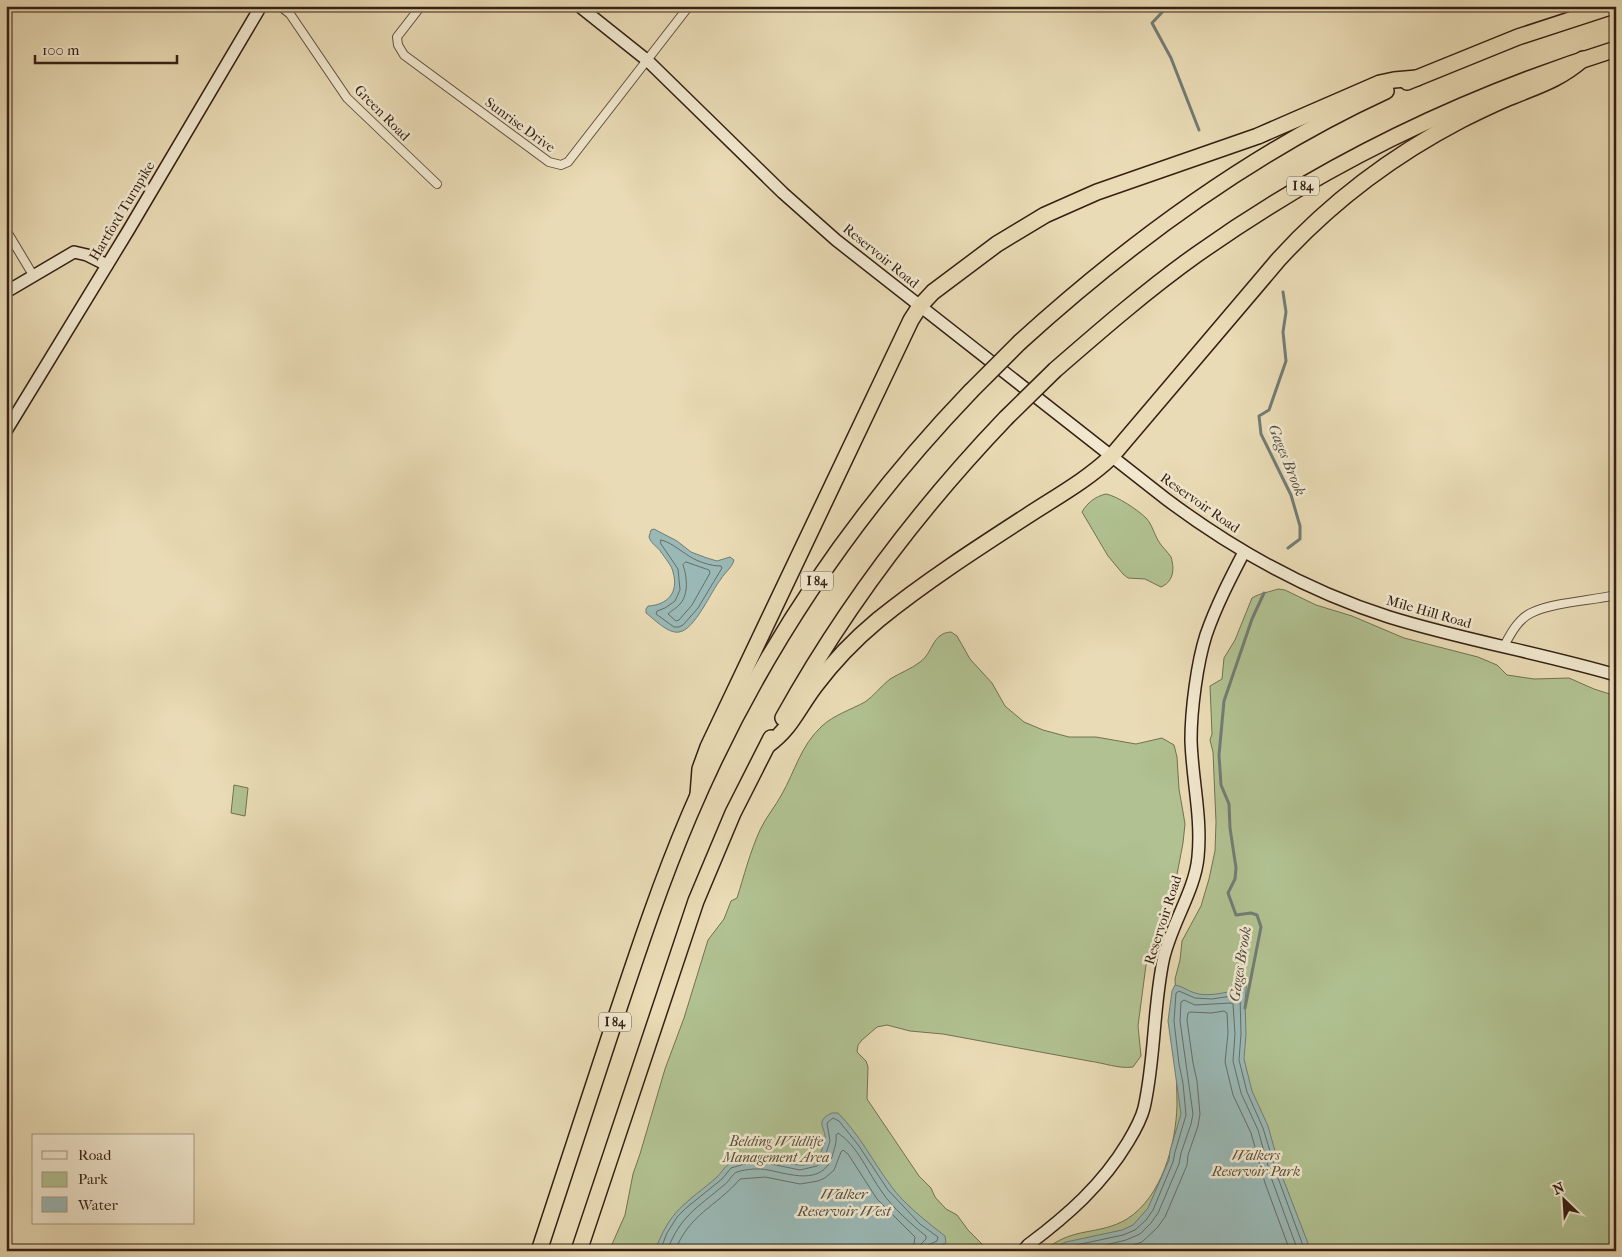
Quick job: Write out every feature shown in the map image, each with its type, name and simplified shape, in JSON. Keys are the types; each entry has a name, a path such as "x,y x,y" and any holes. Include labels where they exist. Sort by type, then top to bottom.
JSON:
{"highway":[{"name":"I 84","path":"539,1251 649,918 670,861 698,795 755,680 781,636 813,586 894,478 971,391 1020,342 1107,267 1184,208 1255,162 1356,106 1417,78 1518,37 1613,6"},
{"name":"I 84","path":"579,1251 691,916 720,843 745,788 823,650 874,575 948,482 1006,418 1055,370 1123,312 1188,261 1248,220 1380,144 1451,110 1516,83 1616,49"},
{"path":"768,745 788,727 812,690 833,664 876,621 930,581 1112,457 1279,259 1338,202 1383,168 1433,136 1488,107 1556,79 1583,59"},
{"path":"698,795 700,769 708,747 891,362 920,306 933,292 998,244 1059,208 1097,192 1258,136 1318,112 1380,83 1417,78"}],"main road":[{"name":"Hartford Turnpike","path":"6,431 261,6"},
{"name":"Reservoir Road","path":"579,6 648,61 807,215 1183,512 1244,552 1224,589 1206,636 1197,677 1191,720 1192,752 1199,818 1198,859 1189,891 1175,922 1163,960 1157,999 1151,1069 1144,1110 1135,1131 1119,1157 1100,1182 1079,1203 1023,1251"},
{"path":"6,292 33,274 74,252 87,255 107,265"},
{"name":"Mile Hill Road","path":"1244,552 1272,569 1304,584 1367,609 1431,629 1616,675"}],"street":[{"name":"Green Road","path":"280,6 290,14 347,98 437,184"},
{"name":"Sunrise Drive","path":"421,6 397,37 398,45 404,54 549,162 560,165 568,162 648,61"},
{"path":"648,61 689,6"},
{"path":"6,230 33,274"},
{"path":"1504,646 1515,627 1530,613 1558,605 1616,595"}],"green space":[{"path":"1106,494 1116,497 1133,507 1150,523 1159,542 1171,557 1173,571 1165,585 1161,587 1145,579 1128,578 1108,556 1082,512 1092,500"},
{"name":"Walkers Reservoir Park","path":"1278,589 1285,590 1316,605 1352,616 1404,638 1478,657 1497,665 1507,675 1534,679 1569,678 1616,696 1616,1251 1044,1251 1054,1243 1075,1234 1106,1228 1127,1219 1149,1197 1158,1184 1165,1168 1174,1136 1177,1105 1175,979 1182,941 1201,906 1215,851 1216,822 1213,752 1210,740 1212,734 1210,686 1222,679 1224,658 1235,640 1252,598"},
{"name":"Belding Wildlife Management Area","path":"951,632 957,636 970,659 992,683 1005,706 1024,722 1043,730 1069,737 1096,737 1136,744 1162,738 1174,745 1185,824 1183,843 1174,890 1146,965 1138,1026 1141,1056 1133,1067 1122,1067 943,1034 910,1031 887,1025 877,1027 858,1045 857,1052 866,1061 868,1067 867,1099 919,1176 931,1188 935,1197 946,1209 957,1215 968,1230 989,1251 609,1251 625,1215 633,1174 665,1069 684,1018 708,940 724,919 731,901 737,898 760,830 782,794 804,750 822,726 865,702 890,679 920,662 940,636"},
{"path":"234,785 248,788 245,816 231,813"}],"water":[{"path":"654,529 677,541 691,552 717,561 730,557 734,560 697,618 685,630 679,632 670,631 646,613 648,606 666,600 673,591 674,586 671,567 649,537 651,530"},
{"path":"1244,976 1247,979 1244,1059 1252,1091 1268,1126 1282,1176 1311,1251 1046,1251 1066,1242 1122,1230 1133,1225 1148,1208 1169,1160 1181,1114 1168,1021 1172,991 1175,985 1199,994 1210,995 1236,990 1239,979"},
{"name":"Walker Reservoir West","path":"838,1113 846,1121 896,1192 916,1212 945,1236 946,1243 926,1251 655,1251 673,1216 731,1162 746,1158 764,1158 804,1165 817,1160 825,1141 822,1122 826,1116"}],"waterway":[{"name":"Gages Brook","path":"1168,6 1152,23 1171,58 1199,130"},
{"name":"Gages Brook","path":"1283,292 1286,312 1283,332 1286,361 1269,410 1259,416 1261,434 1291,495 1300,526 1300,539 1288,548"},
{"name":"Gages Brook","path":"1245,1008 1261,927 1257,915 1251,913 1236,915 1228,893 1235,879 1236,868 1230,828 1229,804 1221,785 1219,755 1224,701 1252,619 1264,593"}]}
